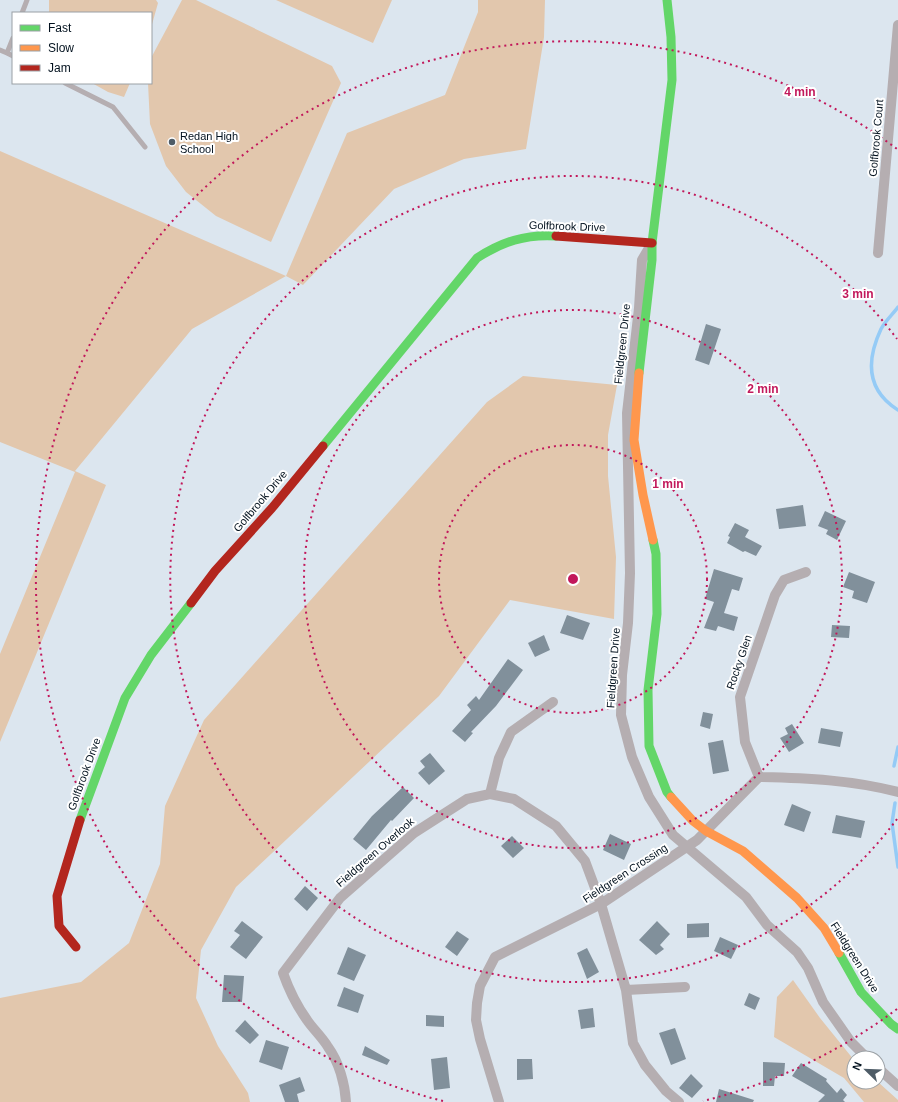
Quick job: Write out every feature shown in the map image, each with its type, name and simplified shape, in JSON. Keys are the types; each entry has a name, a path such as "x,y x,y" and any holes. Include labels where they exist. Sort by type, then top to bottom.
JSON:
{"street":[{"name":"Fieldgreen Drive","path":"667,0 671,37 672,80 652,243 652,260 637,392 634,440 643,495 656,554 657,614 648,690 650,746 668,792 694,822 743,851 797,898 824,928 861,992 898,1030"},
{"name":"Golfbrook Court","path":"878,253 898,25"},
{"name":"Golfbrook Drive","path":"76,947 59,926 57,896 77,825 125,698 152,655 215,571 272,508 477,258 491,249 522,237 539,235 652,243"},
{"name":"Fieldgreen Drive","path":"652,243 642,260 639,308 627,413 630,573 628,623 622,675 621,715 632,757 649,797 673,835 746,897 767,924 797,952 808,968 823,1002 851,1042 859,1050"},
{"name":"Rocky Glen","path":"759,777 745,742 740,697 775,595 784,580 806,572"},
{"path":"490,794 499,758 511,732 553,702"},
{"name":"Fieldgreen Crossing","path":"499,1102 480,1039 476,1020 480,986 495,957 601,904 697,840 759,777"},
{"path":"759,777 832,780 871,785 898,792"},
{"name":"Fieldgreen Overlook","path":"346,1102 346,1093 336,1061 328,1046 300,1009 290,992 283,973 340,898 414,833 467,798 490,794 514,799 556,826 585,861 601,904 626,990 633,1043 645,1065 666,1091 679,1102"},
{"path":"626,990 685,987"},
{"path":"886,1075 898,1086"}],"lane":[{"path":"22,12 26,0"},
{"path":"7,53 12,40"},
{"path":"0,50 12,56"},
{"path":"67,84 113,107 146,147"}],"shaded area":[{"path":"49,0 156,0 158,3 152,24 152,12 49,12"},
{"path":"182,0 196,0 332,66 341,83 271,242 216,216 186,192 166,166 150,124 148,84 152,84 152,56"},
{"path":"276,0 392,0 373,43"},
{"path":"478,0 545,0 544,37 526,149 464,159 394,189 303,285 286,276 347,133 445,95 478,12"},
{"path":"94,84 130,84 124,97 108,92"},
{"path":"0,151 286,276 192,329 75,471 106,485 0,742 0,654 75,472 0,442"},
{"path":"523,376 617,385 608,435 608,476 616,557 614,619 510,600 439,696 236,887 201,950 196,998 218,1046 248,1093 250,1102 0,1102 0,998 81,982 129,943 160,864 165,806 204,720 487,402"},
{"path":"793,980 820,1018 846,1050 846,1080 774,1037 777,997"},
{"path":"886,1089 898,1100 898,1102 864,1102 854,1090"}],"building":[{"path":"706,324 721,329 709,365 695,360"},
{"path":"803,505 806,526 779,529 776,509"},
{"path":"825,511 846,521 837,540 826,534 828,530 818,526"},
{"path":"735,523 749,530 745,537 762,546 756,556 745,551 743,552 727,543 730,537 728,536"},
{"path":"714,569 743,578 739,591 732,589 724,613 738,617 734,631 718,626 716,631 704,628 714,602 705,599"},
{"path":"849,572 875,582 867,603 852,598 854,591 843,587"},
{"path":"567,615 590,623 583,640 560,633"},
{"path":"832,625 850,626 849,638 831,637"},
{"path":"544,635 550,650 535,657 528,643"},
{"path":"508,659 523,670 496,706 471,732 473,733 465,742 452,731 471,710 467,705 476,696 479,700"},
{"path":"703,712 713,714 710,729 700,726"},
{"path":"792,724 804,743 789,752 780,738 788,734 785,728"},
{"path":"821,728 843,732 840,747 818,743"},
{"path":"723,740 729,771 713,774 708,743"},
{"path":"430,753 445,771 429,785 418,773 425,767 420,761"},
{"path":"403,787 414,798 392,821 391,820 366,850 353,839 372,816"},
{"path":"792,804 811,812 804,832 784,825"},
{"path":"836,815 865,821 861,838 832,833"},
{"path":"610,834 631,844 624,860 603,850"},
{"path":"512,836 524,848 513,858 501,846"},
{"path":"305,886 318,898 307,911 294,899"},
{"path":"242,921 263,937 246,959 230,947 240,935 234,931"},
{"path":"657,921 670,934 660,945 664,949 656,955 639,940"},
{"path":"709,923 709,937 687,938 687,924"},
{"path":"457,931 469,939 457,956 445,947"},
{"path":"720,937 738,945 731,959 714,951"},
{"path":"348,947 366,955 354,981 337,974"},
{"path":"587,948 599,972 587,979 577,953"},
{"path":"224,975 244,976 242,1002 222,1002"},
{"path":"344,987 364,995 358,1013 337,1006"},
{"path":"749,993 760,998 755,1010 744,1005"},
{"path":"593,1008 595,1027 581,1029 578,1010"},
{"path":"426,1015 444,1016 444,1027 426,1026"},
{"path":"245,1020 259,1035 250,1044 235,1031"},
{"path":"675,1028 686,1059 671,1065 659,1033"},
{"path":"266,1040 289,1047 282,1070 259,1062"},
{"path":"365,1046 390,1060 387,1065 362,1055"},
{"path":"447,1057 450,1088 434,1090 431,1059"},
{"path":"517,1059 532,1059 533,1079 517,1080"},
{"path":"763,1062 785,1063 784,1076 775,1076 774,1086 763,1086"},
{"path":"801,1063 827,1079 826,1081 837,1093 841,1088 847,1095 843,1100 845,1102 818,1102 825,1095 792,1076"},
{"path":"691,1074 703,1086 692,1098 679,1088"},
{"path":"300,1077 305,1091 297,1094 299,1102 285,1102 279,1085"},
{"path":"719,1089 754,1100 753,1102 716,1102"}],"waterway":[{"path":"898,307 881,329 876,341 871,363 872,374 880,393 887,402 898,410"},
{"path":"894,766 898,747"},
{"path":"895,803 892,823 898,867"}],"traffic: fast":[{"path":"639,373 652,260 652,243 672,80 671,37 667,0"},
{"path":"323,446 477,258 486,252 514,240 534,236 556,236"},
{"path":"653,540 656,554 657,614 648,690 649,746 667,792 671,797"},
{"path":"80,820 125,698 151,655 191,603"},
{"path":"839,953 861,992 891,1024 898,1029"}],"traffic: slow":[{"path":"639,373 634,440 643,495 653,540"},
{"path":"671,797 693,821 706,831 743,851 797,898 824,928 839,953"}],"traffic: jam":[{"path":"556,236 652,243"},
{"path":"191,603 215,571 272,508 323,446"},
{"path":"76,947 59,926 57,896 80,820"}],"place":[{"name":"Redan High School","path":"172,142"}]}
